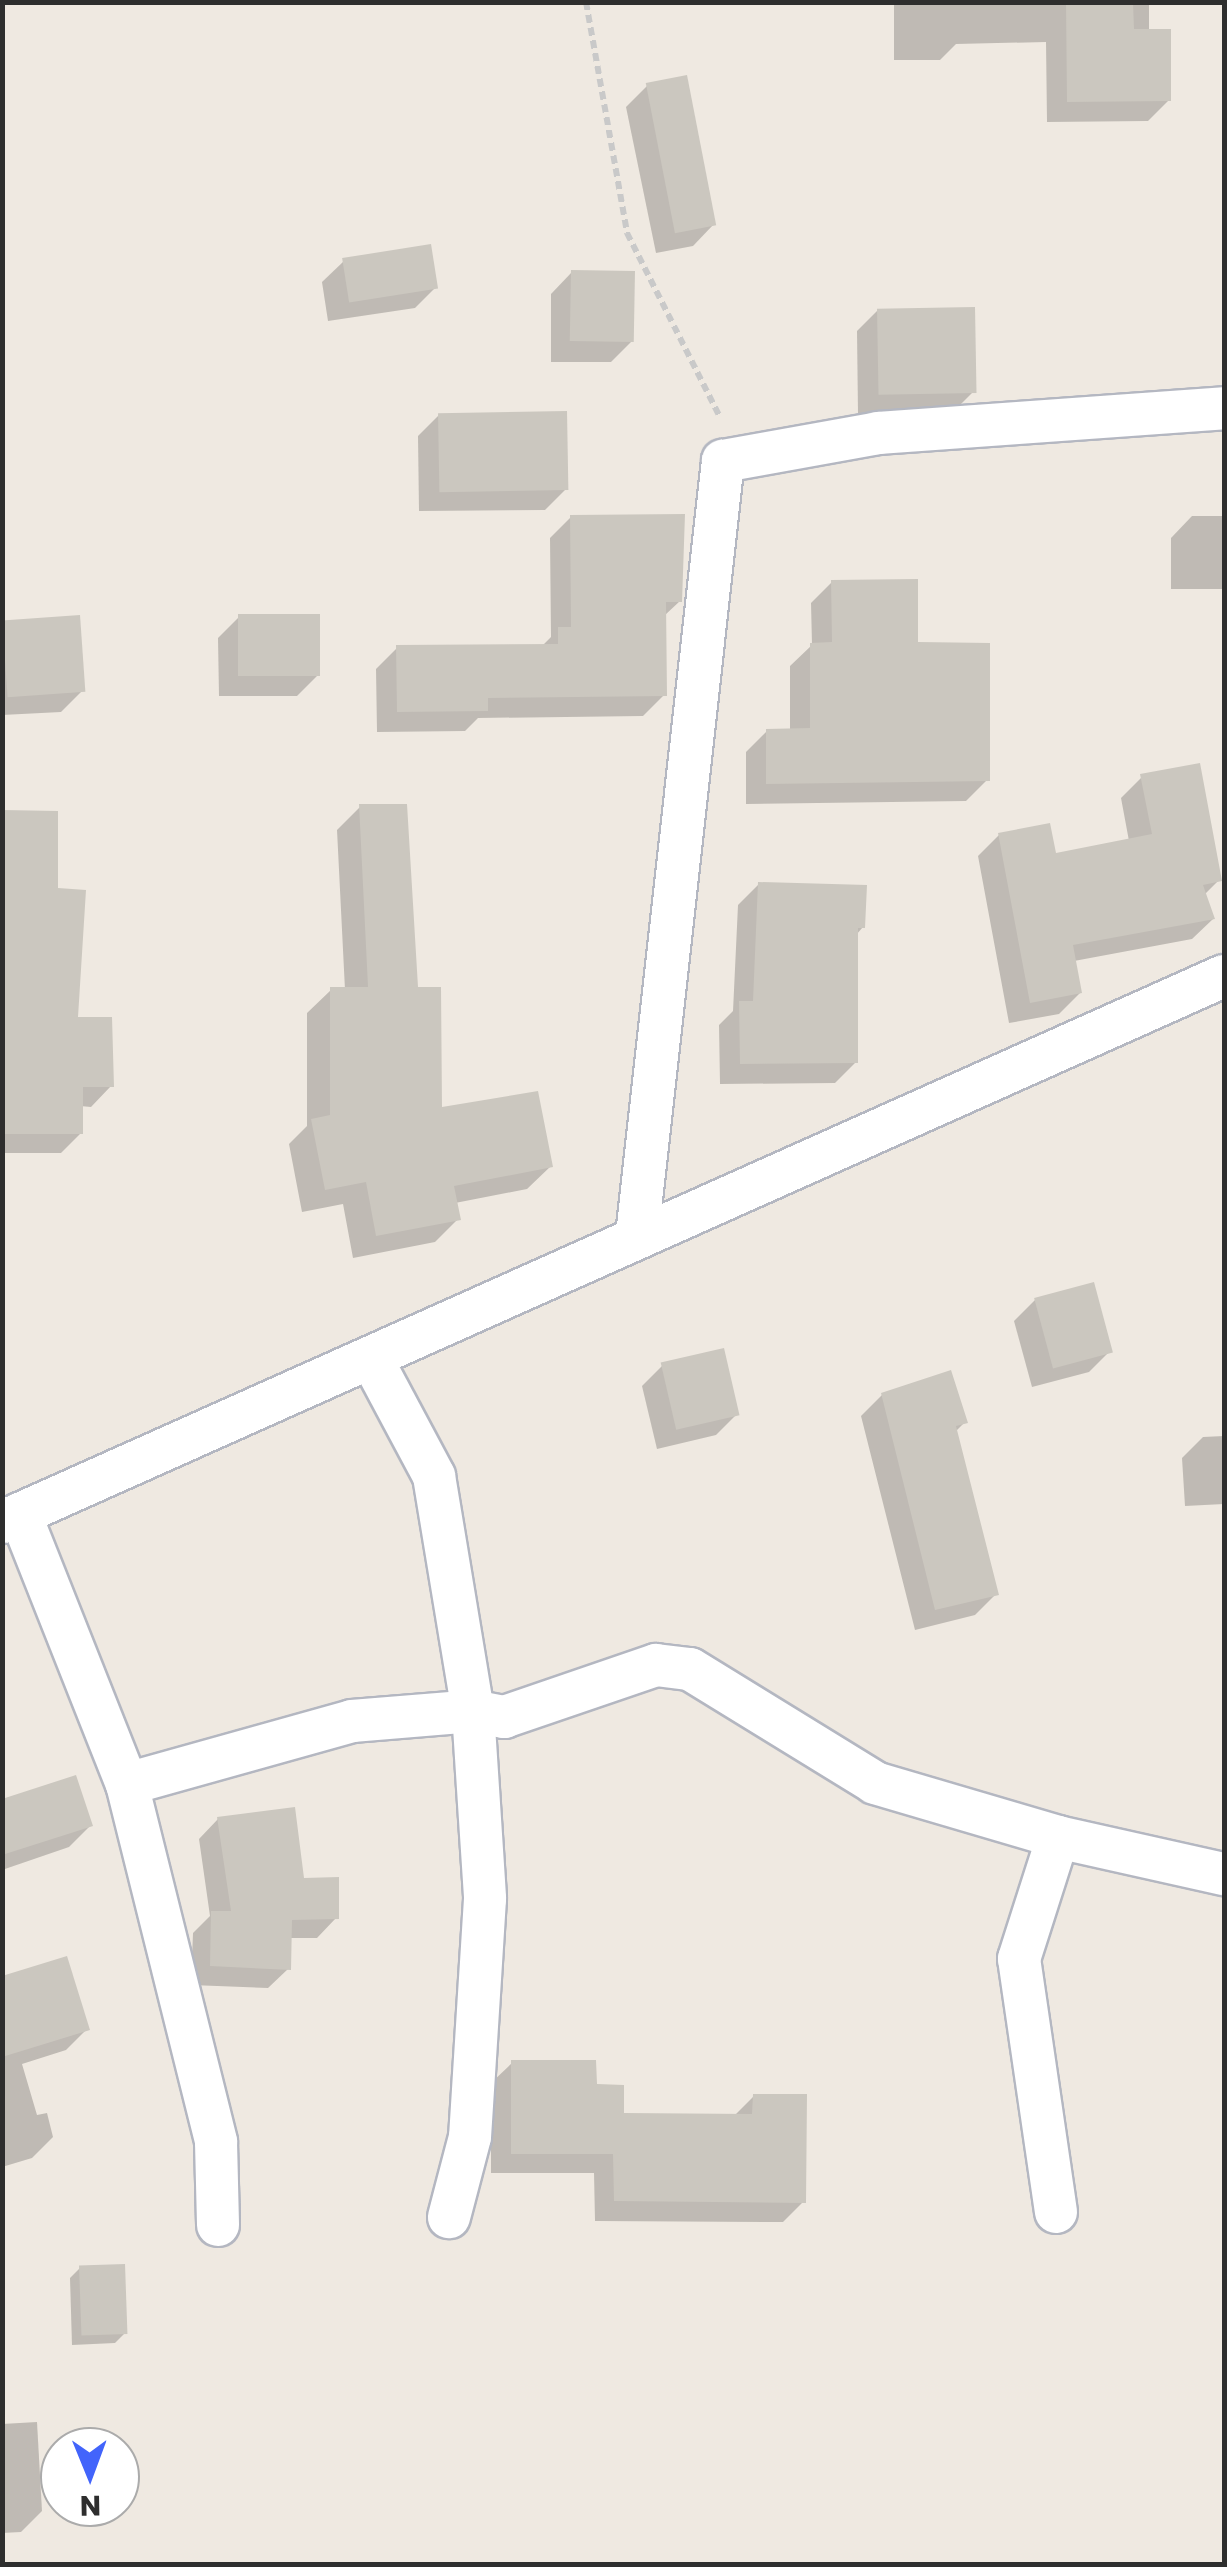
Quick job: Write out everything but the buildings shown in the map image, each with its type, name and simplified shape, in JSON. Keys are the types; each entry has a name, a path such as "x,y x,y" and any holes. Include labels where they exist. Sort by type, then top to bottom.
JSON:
{"street":[{"path":"637,1236 723,461 878,433 1224,408"},
{"path":"218,2225 216,2142 128,1784 11,1518 1224,976"},
{"path":"371,1358 434,1476 473,1711 484,1899 470,2137 449,2217"},
{"path":"128,1784 352,1721 473,1711 504,1716 656,1666 690,1669 875,1782 1058,1837 1224,1874"},
{"path":"1056,2212 1020,1959 1058,1837"}],"path":[{"path":"586,2 627,233 670,326 710,390 721,421 723,461"}]}
